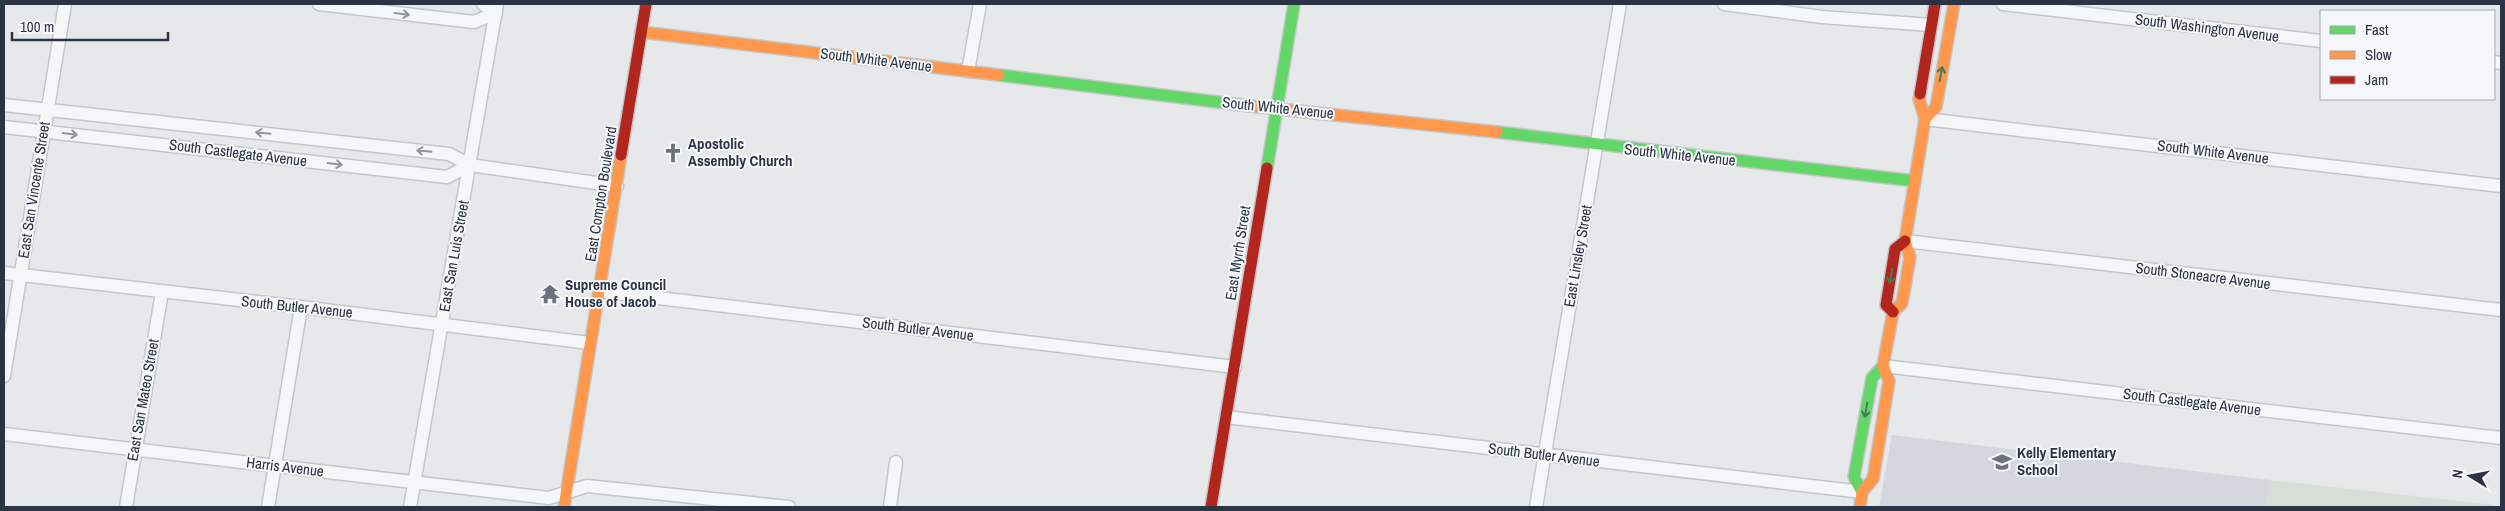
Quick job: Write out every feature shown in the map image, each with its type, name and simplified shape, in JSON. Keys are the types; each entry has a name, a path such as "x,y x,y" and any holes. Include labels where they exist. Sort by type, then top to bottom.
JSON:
{"street":[{"name":"East San Vincente Street","path":"4,376 65,4"},
{"path":"319,4 474,22 496,9"},
{"path":"483,4 496,9"},
{"name":"East Compton Boulevard","path":"564,507 589,343 600,291 646,4"},
{"path":"968,70 980,4"},
{"name":"East Myrrh Street","path":"1211,507 1294,4"},
{"name":"East Linsley Street","path":"1536,507 1620,4"},
{"path":"1724,4 1822,17 1931,25"},
{"path":"1862,492 1854,477 1872,378 1883,366 1893,312 1902,303 1910,257 1905,242 1925,119 1919,100 1935,4"},
{"path":"1925,119 1936,106 1954,4"},
{"name":"South Washington Avenue","path":"2003,4 2320,41"},
{"name":"East San Luis Street","path":"410,507 496,9"},
{"name":"South White Avenue","path":"641,32 968,70 1277,109 1352,115 1915,181"},
{"name":"South Castlegate Avenue","path":"4,105 449,154 470,165 617,186"},
{"name":"South White Avenue","path":"1925,119 2501,186"},
{"name":"South Castlegate Avenue","path":"4,126 447,177 470,165"},
{"name":"South Stoneacre Avenue","path":"1905,242 2501,310"},
{"name":"South Butler Avenue","path":"4,273 301,307 589,343"},
{"name":"South Butler Avenue","path":"600,291 1235,367"},
{"name":"East San Mateo Street","path":"126,507 162,292"},
{"path":"268,507 301,307"},
{"name":"South Castlegate Avenue","path":"1883,366 2501,438"},
{"path":"1860,507 1862,492 1873,479 1889,380 1883,366"},
{"name":"South Butler Avenue","path":"1226,417 1862,492"},
{"name":"Harris Avenue","path":"4,434 549,498 587,486 789,507"},
{"path":"890,507 896,462"}],"shaded area":[{"name":"Kelly Elementary School","path":"1892,435 2270,480 2266,507 1879,507"},
{"path":"2270,480 2495,505 2494,507 2266,507"}],"traffic: fast":[{"path":"1267,168 1294,4"},
{"path":"999,75 1250,106"},
{"path":"1497,132 1915,181"},
{"path":"1862,492 1854,477 1872,378 1883,366"}],"traffic: slow":[{"path":"1925,119 1936,107 1954,4"},
{"path":"641,32 999,75"},
{"path":"1860,507 1862,492 1873,479 1889,381 1883,366 1893,312 1902,303 1910,257 1905,241 1925,119 1919,99 1920,94"},
{"path":"1250,106 1497,132"},
{"path":"564,507 621,155"}],"traffic: jam":[{"path":"621,155 646,4"},
{"path":"1920,94 1935,4"},
{"path":"1211,507 1267,168"},
{"path":"1893,312 1886,305 1895,249 1905,241"}],"place":[{"name":"Apostolic Assembly Church","path":"673,153"},
{"name":"Supreme Council House of Jacob","path":"550,294"},
{"name":"Kelly Elementary School","path":"2002,462"}]}
